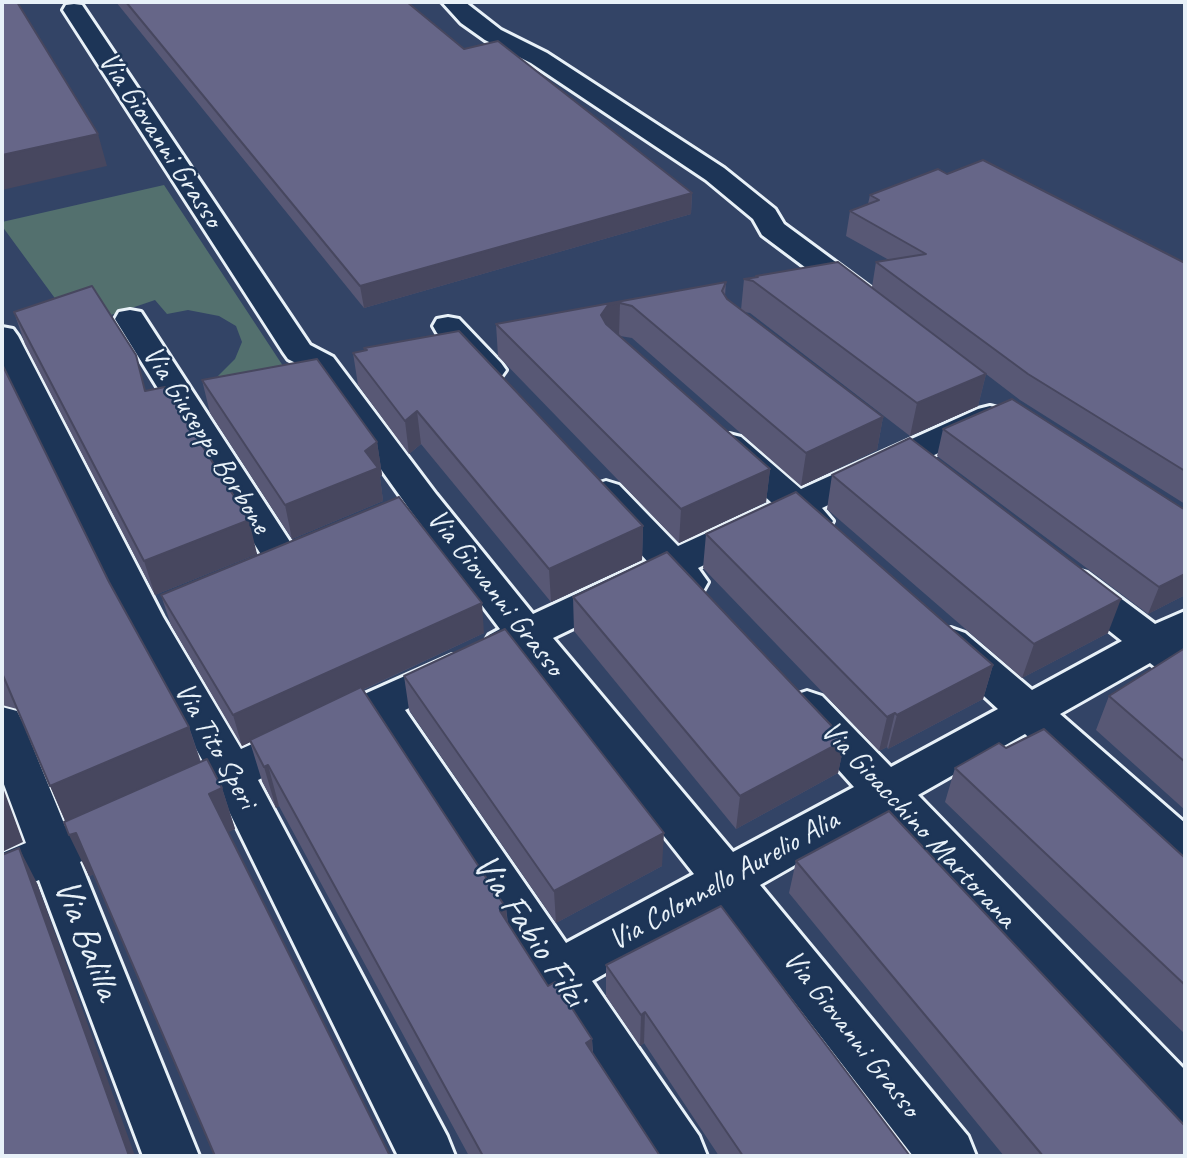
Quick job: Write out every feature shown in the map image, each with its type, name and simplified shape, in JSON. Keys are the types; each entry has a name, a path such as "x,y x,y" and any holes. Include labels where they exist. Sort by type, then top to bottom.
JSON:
{"street":[{"path":"453,2 493,35 539,58 715,174 765,215 772,229 892,319"},
{"name":"Via Giovanni Grasso","path":"74,10 299,352 322,364 423,502 526,634 727,879 948,1156"},
{"name":"Via Giuseppe Borbone","path":"130,319 296,555 245,576"},
{"path":"448,326 514,396"},
{"name":"Via Tito Speri","path":"2,336 163,610 232,773 427,1156"},
{"path":"2,875 379,705 906,453 1012,412 975,384"},
{"path":"698,418 838,542"},
{"path":"875,428 939,478"},
{"path":"579,465 719,613"},
{"path":"385,518 423,502"},
{"path":"1046,560 1174,645"},
{"path":"928,622 1185,851"},
{"name":"Via Colonnello Aurelio Alia","path":"557,974 1029,712 1174,645"},
{"name":"Via Gioacchino Martorana","path":"784,682 1185,1109"},
{"name":"Via Fabio Filzi","path":"379,705 679,1156"},
{"name":"Via Balilla","path":"2,723 171,1156"}],"green space":[{"path":"164,185 285,369 217,377 235,359 242,342 236,326 219,316 188,310 167,314 155,300 76,327 2,226 2,222"}],"building":[{"path":"2,2 17,2 98,134 2,155"},
{"path":"126,2 407,2 464,49 498,41 692,193 360,286"},
{"path":"983,160 1185,263 1185,471 1028,374 876,262 926,254 850,211 879,200 870,195 938,169 947,174"},
{"path":"838,262 986,374 917,403 753,281 744,279"},
{"path":"726,282 722,291 727,299 883,417 806,453 632,306 620,303 608,305 601,315 606,324 770,469 681,509 496,324"},
{"path":"92,286 136,355 145,391 165,387 249,520 144,561 14,312"},
{"path":"459,331 643,526 549,569 417,411 405,421 353,353 367,350 364,348"},
{"path":"317,359 377,442 365,451 378,468 285,505 202,380"},
{"path":"2,364 109,582 189,727 50,786 2,673"},
{"path":"1012,399 1185,509 1185,574 1159,587 943,429"},
{"path":"910,438 1121,599 1034,644 832,475"},
{"path":"796,492 993,665 897,715 895,713 887,717 706,534"},
{"path":"399,497 482,603 233,715 161,595"},
{"path":"667,552 845,740 740,796 573,597"},
{"path":"505,629 664,833 554,891 404,676"},
{"path":"1185,648 1185,762 1109,696"},
{"path":"361,687 506,908 500,911 548,986 555,982 592,1039 586,1043 660,1156 483,1156 268,765 264,767 250,740"},
{"path":"1044,729 1185,858 1185,985 955,768 999,743 1006,748"},
{"path":"207,759 222,788 209,794 390,1156 215,1156 76,833 69,835 64,822"},
{"path":"889,811 1185,1126 1185,1156 1043,1156 796,861"},
{"path":"19,848 129,1156 2,1156 2,855"},
{"path":"721,906 910,1156 743,1156 645,1012 641,1015 606,965"}]}
